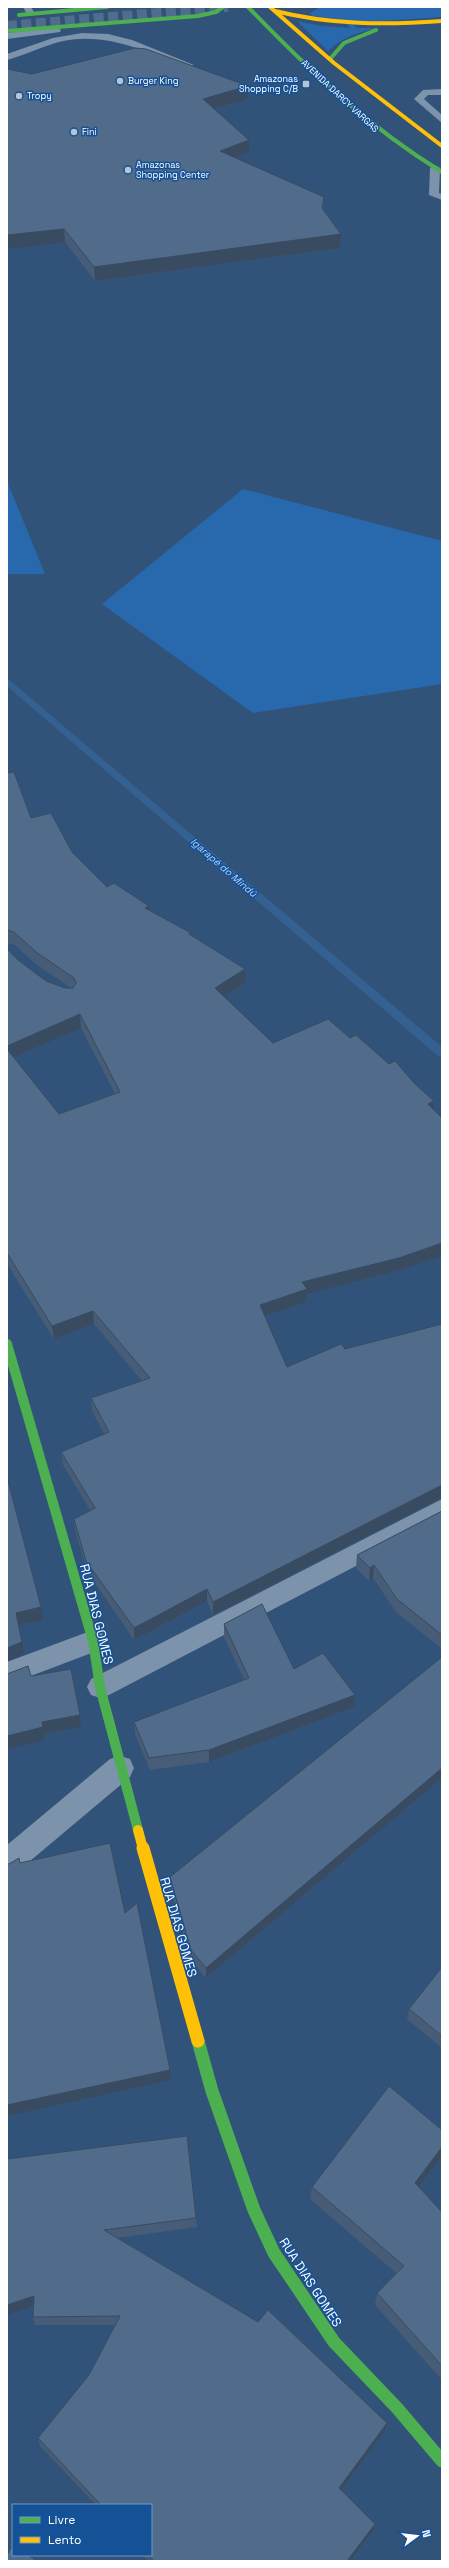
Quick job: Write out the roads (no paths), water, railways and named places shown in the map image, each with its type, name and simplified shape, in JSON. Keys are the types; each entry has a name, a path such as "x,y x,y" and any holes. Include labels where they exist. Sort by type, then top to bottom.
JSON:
{"main road":[{"path":"7,16 29,10 107,7"},
{"path":"198,16 216,12 223,7"},
{"name":"AVENIDA DARCY VARGAS","path":"248,7 378,131 439,170"},
{"path":"272,9 309,20 338,24 442,21"},
{"name":"AVENIDA DARCY VARGAS","path":"272,9 330,59 406,120 442,146"},
{"path":"7,31 198,16 225,17"},
{"path":"246,20 270,28"},
{"path":"330,59 338,47 359,35 426,22"},
{"name":"RUA DIAS GOMES","path":"7,1344 93,1641 100,1687 120,1768 212,2090 254,2210 274,2253 334,2342 397,2408 442,2461"}],"street":[{"path":"7,36 88,24"},
{"path":"7,57 35,55 108,36 139,51 152,51 189,65"},
{"path":"440,119 419,96 426,92 442,92"},
{"path":"406,120 440,119"},
{"path":"438,196 439,170"},
{"path":"100,1687 442,1509"},
{"path":"7,1674 93,1641"},
{"path":"7,1863 120,1768"}],"waterway":[{"name":"Igarapé do Mindú","path":"7,681 442,1053"}],"tunnel":[{"path":"7,26 228,7"}],"place":[{"name":"Burger King","path":"120,81"},
{"name":"Amazonas Shopping C/B","path":"306,84"},
{"name":"Tropy","path":"19,96"},
{"name":"Fini","path":"74,132"},
{"name":"Amazonas Shopping Center","path":"128,170"}]}
